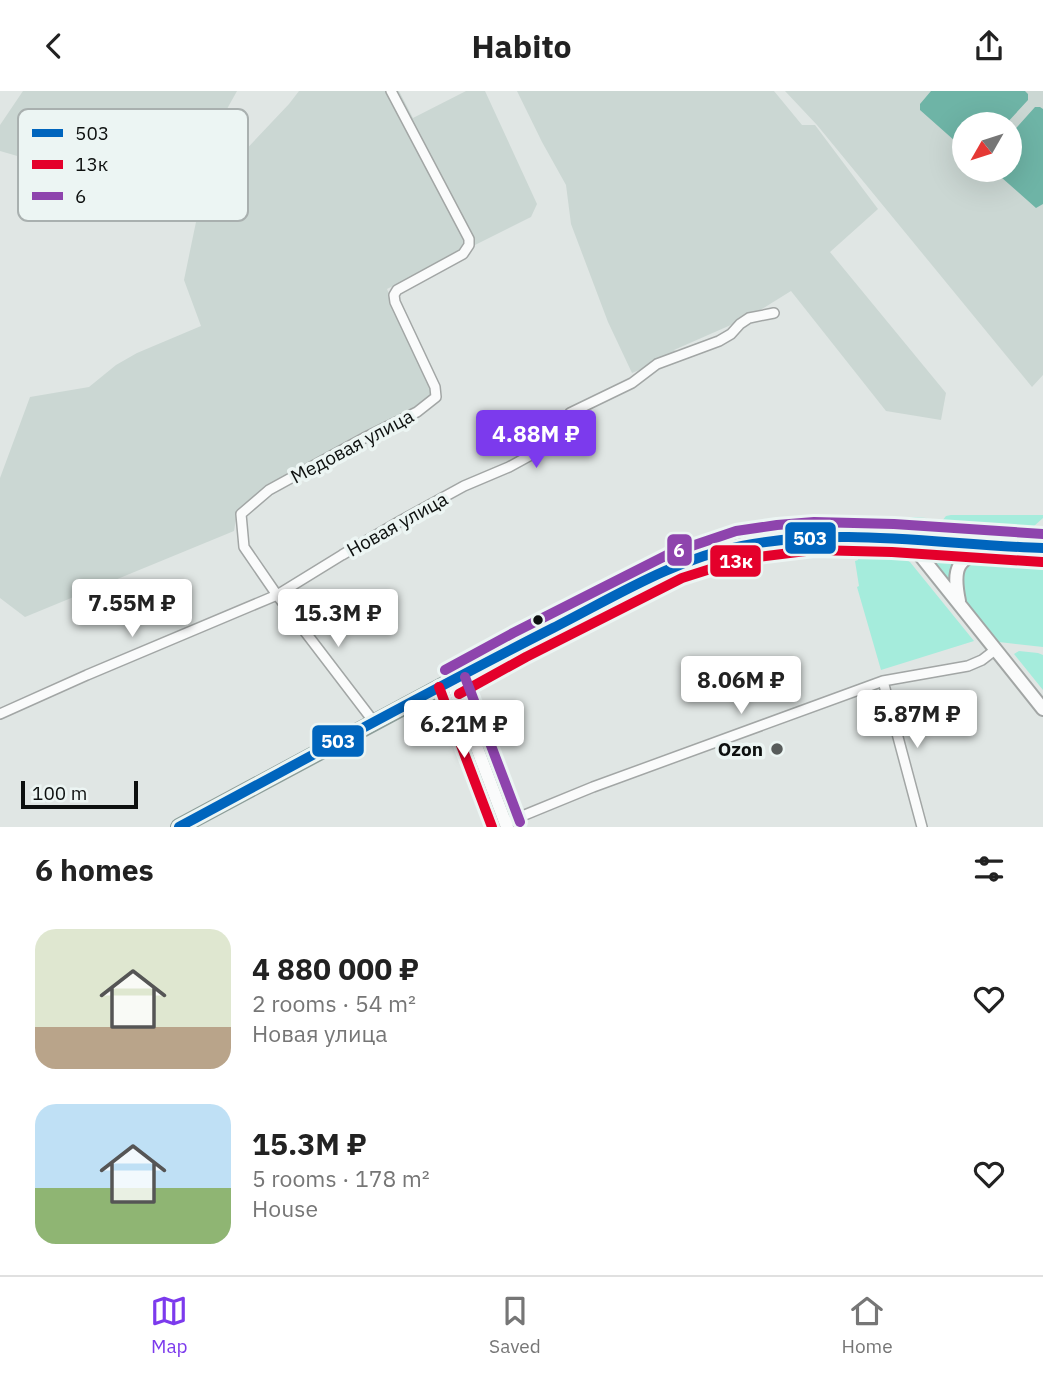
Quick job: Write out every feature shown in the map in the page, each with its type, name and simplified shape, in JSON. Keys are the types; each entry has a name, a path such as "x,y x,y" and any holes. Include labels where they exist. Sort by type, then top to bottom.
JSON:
{"main road":[{"path":"178,827 519,645 677,565 721,549 814,536 1043,548"}],"street":[{"name":"Медовая улица","path":"277,595 244,547 241,514 278,484 417,412 436,397 435,387 394,295 397,290 460,256 468,248 469,239 391,91"},
{"name":"Новая улица","path":"0,714 277,595 402,520 464,486 509,467 551,444 563,429 570,413 632,383 657,364 719,341 749,319 774,313"},
{"path":"908,540 1043,709"},
{"path":"960,604 956,584 960,565 966,557 996,546"},
{"path":"277,595 374,722"},
{"path":"452,682 506,825 593,787 883,681 968,666 995,650"},
{"path":"883,681 922,827"}],"shaded area":[{"path":"23,91 237,91 227,109 18,109 18,156 0,151 0,125"},
{"path":"299,91 399,91 413,118 466,91 485,91 537,204 531,217 387,289 431,388 430,402 237,513 234,531 25,617 0,598 0,478 30,397 89,387 116,365 137,353 201,326 184,280 196,222 248,221 248,147"},
{"path":"517,91 774,91 802,125 815,125 878,209 830,252 946,393 941,420 886,411 791,291 749,317 674,350 681,353 632,373 608,322 571,224 566,185"},
{"path":"785,91 1043,91 1043,375 1032,387 817,125"},
{"path":"931,91 1025,91 1028,94 1028,100 1017,112 952,112 952,138 920,110 920,104"},
{"path":"1035,107 1043,109 1043,204 1036,208 1007,182 1022,182 1022,122"},
{"path":"951,515 1043,515 1043,518 1024,535 1014,538 948,533 944,530 942,521"},
{"path":"915,517 931,521 928,533 856,529 854,520"},
{"path":"858,548 888,550 910,562 974,641 881,670 857,587 855,561 858,560"},
{"path":"941,549 954,551 957,555 947,581 934,564 936,553"},
{"path":"973,558 1043,563 1043,647 999,642 962,597 962,576"},
{"path":"1019,651 1043,655 1043,690 1014,654"}],"transit line":[{"name":"6","path":"445,670 671,553 736,531 814,522 894,524 1043,534"},
{"name":"503","path":"179,827 412,701 622,592 692,560 742,546 817,537 892,538 1043,548"},
{"name":"13к","path":"459,694 682,578 742,559 814,550 892,552 1042,562"},
{"name":"6","path":"465,677 520,822"},
{"name":"13к","path":"439,687 492,827"}],"place":[{"name":"Ozon","path":"777,749"}]}
